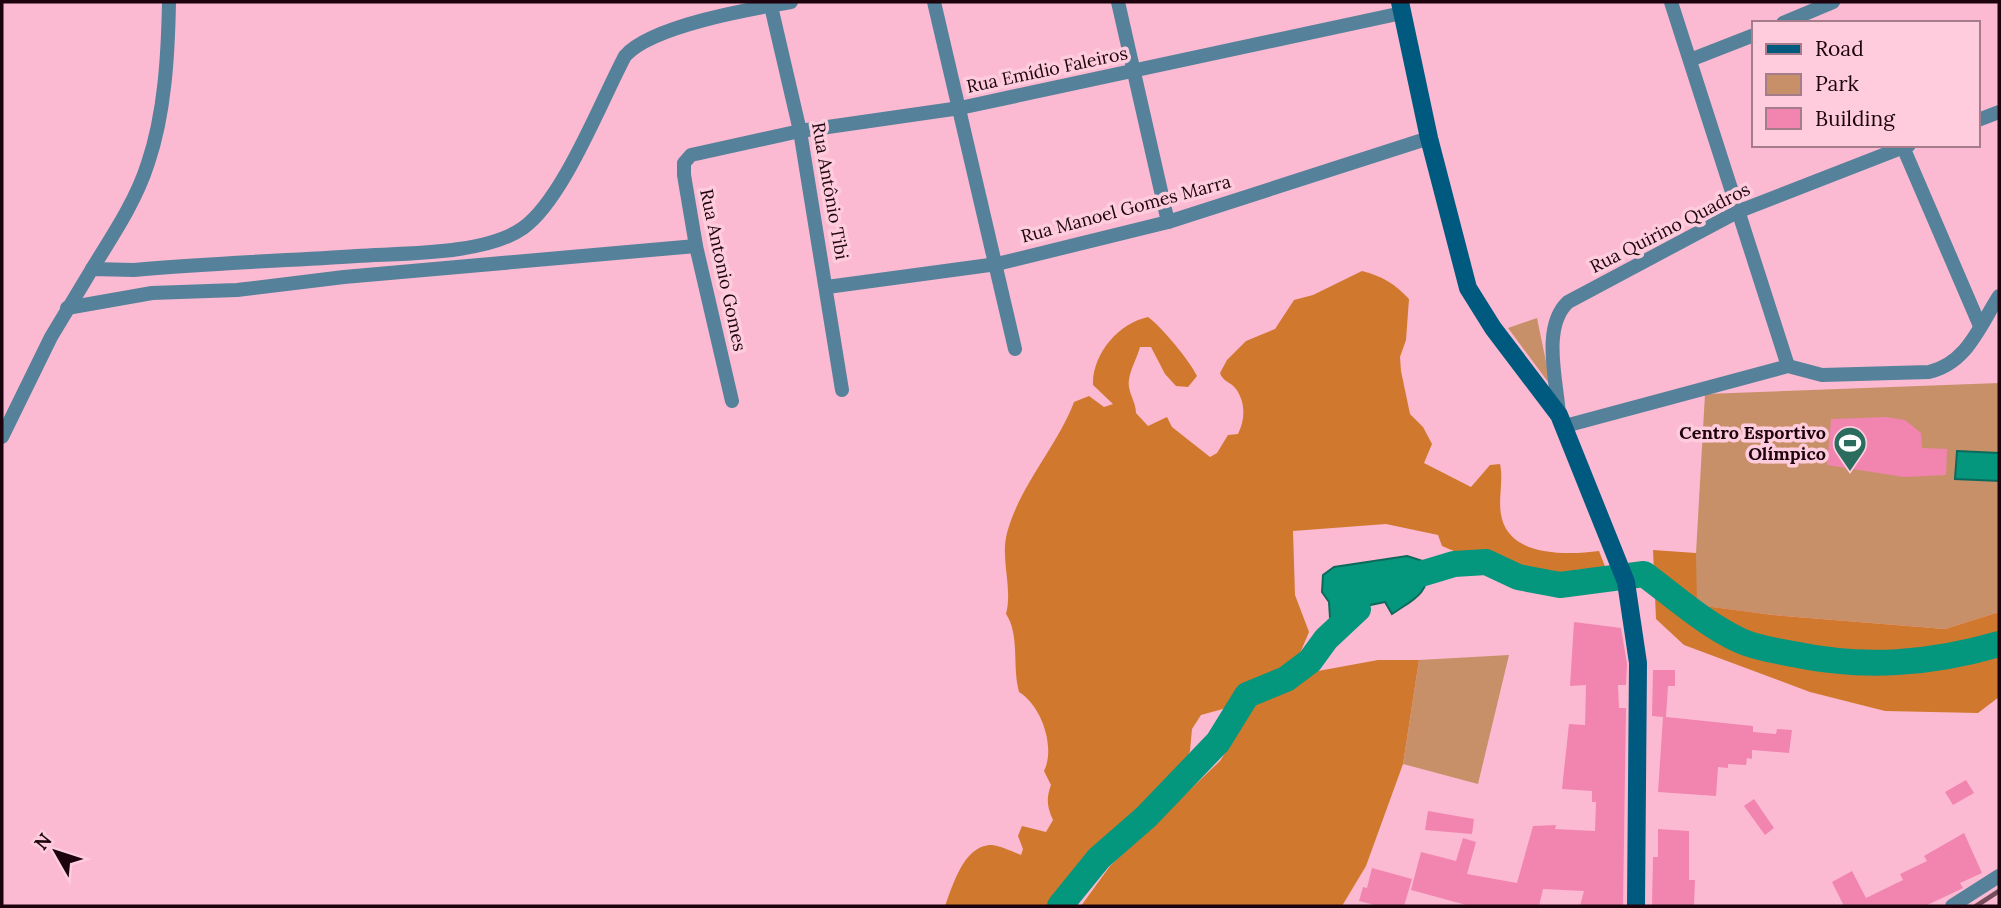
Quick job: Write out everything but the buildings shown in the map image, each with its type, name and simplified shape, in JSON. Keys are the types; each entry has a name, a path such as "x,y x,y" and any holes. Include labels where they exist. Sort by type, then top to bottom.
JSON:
{"main road":[{"path":"1401,7 1429,138 1473,298 1562,421 1626,582 1638,663 1636,906"}],"street":[{"path":"2,437 67,308 127,212 148,163 159,115 169,2"},
{"path":"92,269 134,270 404,253 480,245 502,238 522,229 552,194 621,64 634,45 647,37 770,4 791,2"},
{"path":"934,2 1015,349"},
{"path":"1118,2 1168,222"},
{"path":"1671,2 1788,366"},
{"name":"Rua Antônio Tibi","path":"770,4 800,131 842,390"},
{"path":"1788,21 1830,4"},
{"name":"Rua Emídio Faleiros","path":"698,152 800,131 960,108 1133,71 1401,7"},
{"path":"1690,60 1752,36"},
{"path":"1980,119 1999,112"},
{"name":"Rua Manoel Gomes Marra","path":"827,287 997,264 1168,222 1429,138"},
{"name":"Rua Quirino Quadros","path":"1562,421 1553,335 1559,311 1568,302 1737,212 1903,147"},
{"path":"1906,147 1980,326"},
{"name":"Rua Antonio Gomes","path":"698,152 687,159 683,168 696,246 732,401"},
{"path":"67,308 152,293 225,291 334,278 696,246"},
{"path":"1562,421 1788,366 1822,375 1929,372 1946,368 1964,352 1999,296"},
{"path":"1952,906 1999,876"}],"green space":[{"path":"1537,318 1551,386 1508,328"},
{"name":"Centro Esportivo Olímpico","path":"1999,383 1999,612 1945,629 1773,615 1696,605 1696,553 1705,394"},
{"path":"1509,655 1478,784 1403,764 1419,660"}],"shaded area":[{"path":"1362,271 1388,281 1409,299 1406,340 1400,357 1401,371 1410,414 1423,427 1432,444 1424,463 1471,487 1490,465 1500,464 1502,519 1517,541 1529,547 1557,553 1599,551 1606,569 1584,574 1547,574 1517,568 1494,558 1463,555 1442,546 1438,535 1386,524 1293,531 1295,595 1309,632 1298,658 1291,665 1239,688 1230,707 1201,715 1192,729 1190,751 1183,766 1138,812 1091,852 1079,878 1055,906 945,906 960,869 972,853 993,845 1021,855 1023,849 1018,836 1022,826 1046,832 1053,820 1048,802 1051,785 1044,771 1048,750 1044,727 1034,706 1019,692 1017,682 1013,631 1006,614 1008,594 1005,543 1013,515 1029,482 1067,419 1074,402 1089,396 1104,407 1113,404 1093,385 1094,373 1102,351 1118,333 1137,320 1148,317 1160,328 1182,353 1197,376 1188,387 1176,386 1165,374 1151,347 1140,347 1129,384 1136,413 1148,426 1167,417 1172,427 1210,457 1217,453 1228,435 1238,434 1242,423 1243,406 1239,394 1220,373 1227,360 1246,341 1275,329 1294,300 1313,295"},
{"path":"1957,451 1999,453 1999,481 1955,479"},
{"path":"1653,550 1696,553 1697,605 1773,615 1945,629 1999,612 1999,697 1978,713 1885,711 1810,692 1684,645 1656,619"},
{"path":"1407,556 1423,561 1428,567 1426,584 1418,596 1392,614 1385,602 1361,607 1349,623 1331,634 1329,602 1322,592 1323,575 1334,567"},
{"path":"1378,660 1419,660 1403,764 1366,866 1342,906 1081,906 1110,866 1220,761 1257,702 1318,671"}],"waterway":[{"path":"1394,582 1454,564 1486,562 1518,577 1560,585 1644,574 1715,627 1741,641 1753,646 1845,662 1922,660 1999,644"},
{"path":"1060,906 1099,858 1146,817 1218,742 1247,695 1286,679 1310,661 1326,639 1358,609"}],"railway":[{"path":"1976,906 1999,891"}],"place":[{"name":"Centro Esportivo Olímpico","path":"1850,473"}]}
